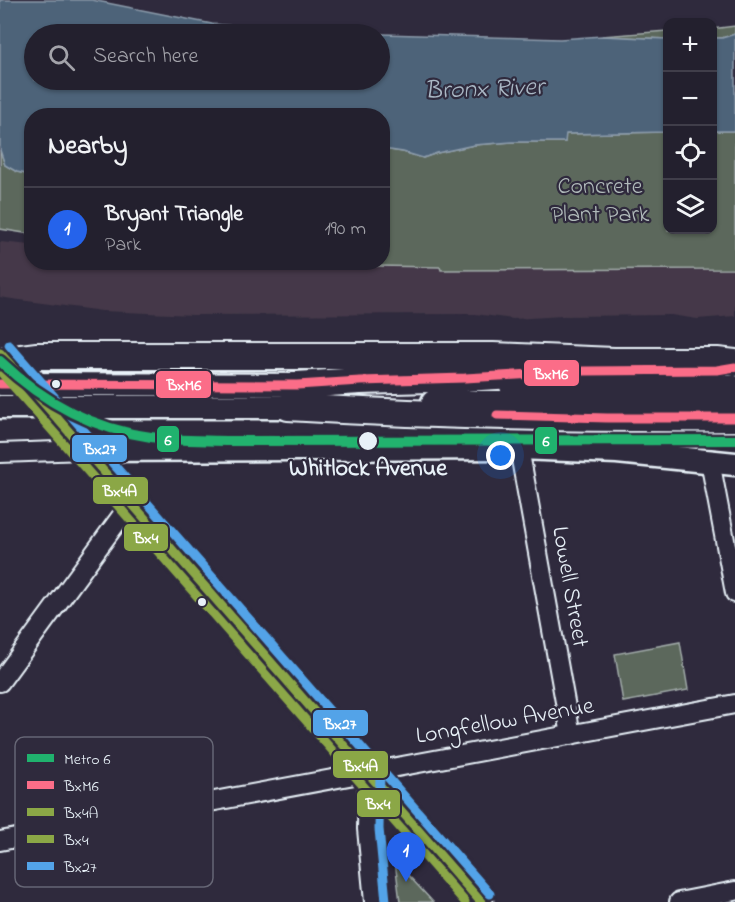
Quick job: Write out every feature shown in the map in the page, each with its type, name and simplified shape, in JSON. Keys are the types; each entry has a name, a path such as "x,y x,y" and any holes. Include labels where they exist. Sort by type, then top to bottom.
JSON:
{"highway":[{"path":"4,366 37,356 493,356 735,363"},
{"path":"293,396 360,381 584,371 735,368"},
{"path":"293,396 350,410 589,418 735,418"}],"main road":[{"path":"4,366 349,402 735,402"},
{"path":"4,366 64,426 482,902"},
{"path":"0,407 293,396 359,388 735,387"},
{"path":"85,450 519,448 608,452 735,464"}],"street":[{"name":"Lowell Street","path":"519,448 571,735"},
{"path":"0,453 85,450"},
{"path":"710,461 735,593"},
{"path":"0,682 131,503"},
{"name":"Longfellow Avenue","path":"213,801 735,704"},
{"path":"368,772 367,829 374,902"},
{"name":"Longfellow Avenue","path":"0,841 15,838"},
{"path":"679,902 735,891"}],"shaded area":[{"path":"0,242 24,244 24,270 390,270 390,266 440,267 441,270 735,269 735,316 697,319 671,315 513,319 475,314 193,315 102,311 0,297"}],"green space":[{"path":"735,26 735,34 717,38 717,28"},
{"path":"663,31 663,39 602,36"},
{"name":"Concrete Plant Park","path":"717,131 735,131 735,269 441,270 440,267 390,266 390,150 423,158 474,145 565,142 565,134 663,132 663,234 717,234"},
{"path":"0,150 5,165 24,174 24,233 0,229"},
{"path":"680,642 688,690 623,702 615,654"},
{"path":"395,861 433,902 400,902"}],"water":[{"name":"Bronx River","path":"0,0 92,0 212,24 24,24 24,90 390,90 390,34 560,39 602,36 663,39 663,132 566,134 565,142 474,145 423,158 390,150 390,108 24,108 24,174 5,165 0,150"},
{"path":"735,34 735,131 717,131 717,38"}],"metro line":[{"name":"6","path":"0,361 33,389 69,411 108,427 161,438 230,441 735,440"}],"transit line":[{"name":"Bx27","path":"9,345 490,894"},
{"name":"Bx4A","path":"0,353 481,902"},
{"name":"BxM6","path":"0,384 297,385 584,371 717,370 735,367"},
{"name":"Bx4","path":"0,371 465,902"},
{"name":"BxM6","path":"497,415 735,418"},
{"name":"Bx27","path":"380,772 379,829 386,901"}],"place":[{"name":"Whitlock Avenue","path":"368,441"},
{"name":"Bryant Triangle","path":"406,882"}]}
